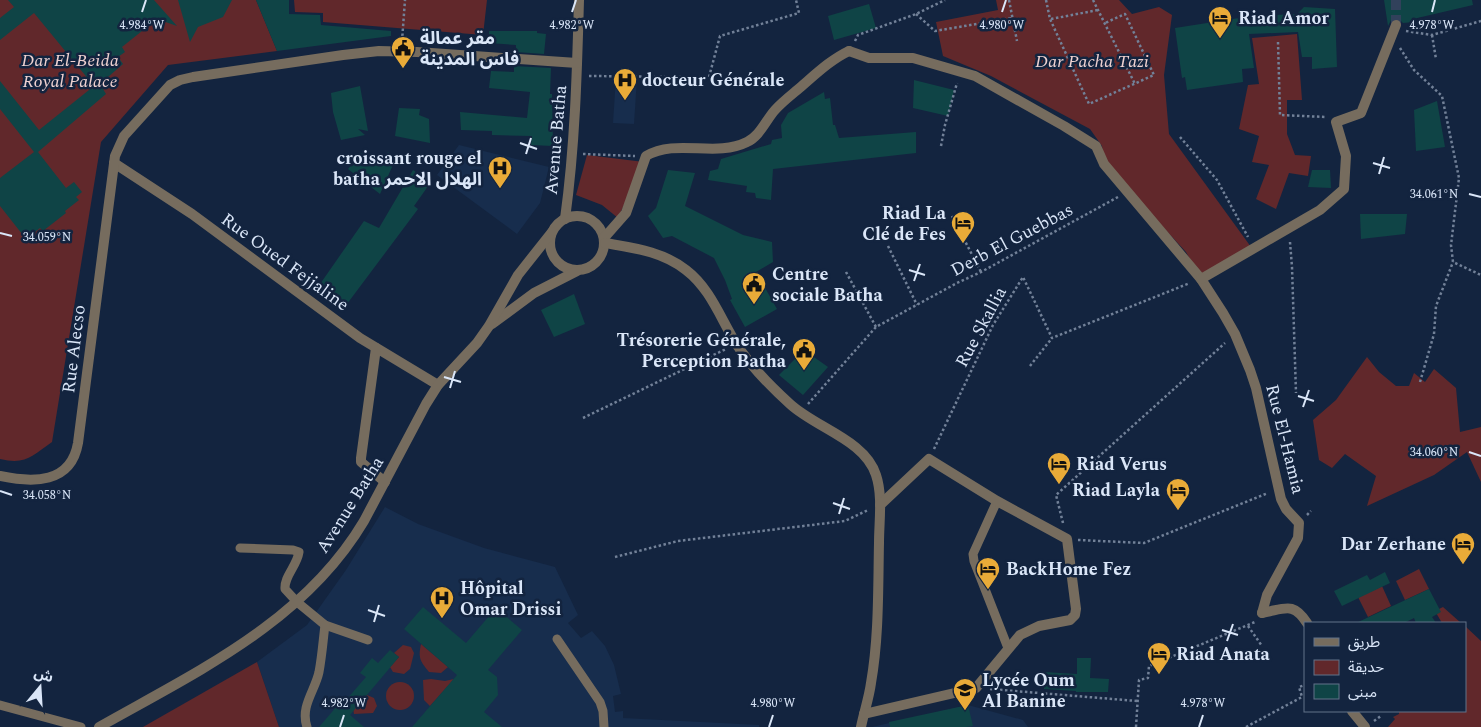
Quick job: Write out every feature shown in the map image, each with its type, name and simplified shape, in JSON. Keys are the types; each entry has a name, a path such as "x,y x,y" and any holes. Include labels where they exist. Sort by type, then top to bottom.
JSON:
{"street":[{"name":"Avenue Batha","path":"565,219 578,76 579,0"},
{"path":"1201,279 1320,210 1344,189 1346,156 1336,122 1361,113 1396,27"},
{"name":"Rue Alecso","path":"0,476 34,479 50,477 57,475 68,467 75,457 114,163 124,136 165,89 174,82 193,77 379,51 577,63"},
{"name":"Rue El-Hamia","path":"849,51 869,58 913,58 975,76 1096,146 1104,164 1201,279 1235,334 1250,370 1256,388 1281,499 1286,509 1299,524 1298,538 1267,596 1262,613"},
{"path":"604,240 626,212 646,156 669,147 719,148 738,146 747,142 754,138 775,110 834,58 849,51"},
{"name":"Rue Oued Fejjaline","path":"114,163 192,214 376,348 438,385"},
{"path":"578,216 591,220 598,226 604,240 602,256 596,263 585,270 577,271 561,266 554,258 550,242 552,232 557,224 565,219 578,216"},
{"name":"Avenue Batha","path":"99,727 252,638 297,602 330,569 354,538 438,385 490,326 518,275 552,232"},
{"path":"604,240 653,252 669,259 686,270 702,286 736,344 758,374 800,413 855,445 866,455 876,474 880,505 878,616 871,682 861,727"},
{"name":"Avenue Batha","path":"490,326 534,293 577,271"},
{"path":"376,348 360,458 362,462 385,482"},
{"path":"864,714 976,688 1020,635 1039,626 1070,620 1076,615 1067,539 997,501 929,459 880,505"},
{"path":"1262,613 1290,608 1297,610 1307,622"},
{"path":"1353,712 1364,727"}],"lane":[{"path":"997,501 973,554 974,561 1008,648"},
{"path":"240,548 293,550 298,552 298,557 285,584 285,589 297,602 325,625 368,640"},
{"path":"307,727 304,720 306,707 319,673 325,625"},
{"path":"557,639 600,702 604,711 604,727"},
{"path":"0,705 81,727"}],"path":[{"path":"402,52 405,0"},
{"path":"578,76 709,77 720,36 799,13 796,0"},
{"path":"849,51 858,35 916,14 944,0"},
{"path":"1010,0 1017,41"},
{"path":"1046,0 1050,19 1089,104 1154,75 1125,14 1105,23"},
{"path":"1093,0 1135,84"},
{"path":"1050,19 1098,10"},
{"path":"916,14 935,31 1012,18"},
{"path":"1420,382 1434,334 1436,306 1453,262 1451,244 1459,178 1442,96 1414,70 1401,51 1396,27 1432,35 1481,21"},
{"path":"1432,35 1436,59"},
{"path":"1278,42 1280,115 1330,118 1336,122"},
{"path":"941,146 945,125 961,72"},
{"path":"1180,138 1217,180 1254,247"},
{"path":"572,153 646,156"},
{"name":"Derb El Guebbas","path":"800,413 876,327 1128,192"},
{"path":"952,216 981,272"},
{"path":"1289,228 1296,393"},
{"path":"888,246 917,305"},
{"path":"1453,262 1481,275"},
{"path":"846,272 876,327"},
{"name":"Rue Skallia","path":"929,459 993,325 1024,277 1052,338"},
{"path":"1030,366 1052,338 1201,279"},
{"path":"1235,334 1056,495 1067,539 1144,543 1279,489"},
{"path":"583,418 736,344"},
{"path":"615,557 678,541 845,521 880,505"},
{"path":"1136,727 1139,680 1148,678 1149,666 1248,626 1255,622 1262,613"},
{"path":"1248,626 1262,646"},
{"path":"1246,727 1302,697 1299,687 1304,685"},
{"path":"976,688 1137,701"}],"shaded area":[{"name":"docteur Générale","path":"616,77 637,78 634,124 613,123"},
{"name":"croissant rouge el batha الهلال الاحمر","path":"459,145 549,167 540,203 517,234 437,175"},
{"name":"Hôpital Omar Drissi","path":"385,507 418,524 484,548 555,567 578,615 568,623 581,638 592,631 605,646 614,665 621,694 613,696 615,712 623,711 623,718 759,725 759,727 279,727 257,662 307,625 346,570"},
{"name":"Lycée Oum Al Banine","path":"968,705 1023,720 1028,727 872,727"}],"green space":[{"name":"Dar El-Beida Royal Palace","path":"0,0 256,0 277,51 168,65 101,142 52,442 34,455 16,461 0,459"},
{"path":"294,0 487,0 483,35 323,22 323,13 295,12"},
{"name":"Dar Pacha Tazi","path":"996,0 1119,0 1132,14 1159,7 1172,15 1164,75 1169,134 1251,247 1200,277 1186,252 1104,163 1102,146 1090,129 991,76 943,56 936,22 998,10"},
{"path":"1297,34 1302,100 1287,100 1287,134 1295,155 1311,156 1308,176 1289,173 1276,209 1256,199 1269,165 1252,162 1259,136 1239,129 1248,85 1259,84 1252,38"},
{"path":"587,155 644,162 618,218 602,205 576,195"},
{"path":"1367,357 1379,372 1396,386 1409,386 1414,373 1425,382 1434,369 1456,388 1460,432 1481,427 1481,482 1467,452 1434,475 1367,506 1376,476 1345,454 1332,468 1319,460 1313,420 1336,400"},
{"path":"1419,569 1429,589 1405,600 1396,581"},
{"path":"1382,586 1391,606 1368,617 1358,597"},
{"path":"1443,607 1460,622 1441,622 1435,611"},
{"path":"1466,627 1481,641 1481,727 1388,727 1395,719 1393,717 1399,714 1399,712 1466,712"},
{"path":"421,644 448,667 441,673 429,672 421,659"},
{"path":"403,645 411,647 414,653 410,669 404,674 393,672 390,667 399,657 394,653"},
{"path":"257,662 279,727 143,727"},
{"path":"454,679 430,706 424,700 423,680 445,681"},
{"path":"400,682 410,686 414,696 410,706 400,710 390,706 386,696 390,686"},
{"path":"367,695 374,698 377,706 373,713 354,714 353,708 361,707"}],"building":[{"name":"Dar El-Beida Royal Palace","path":"8,0 154,0 177,26 157,19 122,47 125,52 118,57 123,64 100,84 106,94 38,152 66,188 74,182 82,192 76,197 79,200 65,211 66,213 43,231 40,228 26,239 0,206 0,178 34,152 0,109 0,81 39,130 94,86 34,13 0,40 0,18 14,7"},
{"path":"178,0 232,0 223,17 198,27 190,42"},
{"path":"256,0 289,0 289,14 320,15 321,25 391,31 391,36 277,51"},
{"path":"1384,0 1472,0 1473,5 1413,19 1414,22 1403,23 1395,18 1391,20 1388,26"},
{"path":"869,4 876,28 834,40 828,16"},
{"path":"1304,7 1335,9 1337,67 1312,69 1312,57 1302,57 1298,32 1249,34 1254,68 1242,69 1243,82 1187,90 1185,77 1182,78 1175,28 1252,16 1297,14"},
{"path":"489,31 537,31 537,33 546,34 544,54 516,52 516,45 489,43"},
{"path":"514,66 551,68 550,94 552,94 553,146 531,145 532,136 492,135 492,131 461,130 460,112 527,118 530,92 489,88 491,71 514,72"},
{"path":"914,80 954,90 948,116 913,108"},
{"path":"360,86 368,131 358,129 365,135 341,140 333,112 331,93"},
{"path":"824,92 825,99 830,98 833,125 835,125 839,138 916,132 916,153 773,169 771,200 756,198 755,193 746,192 747,186 708,180 710,171 718,169 721,159 771,144 772,140 782,138 781,125 788,113"},
{"path":"1437,101 1445,147 1416,151 1414,110"},
{"path":"399,108 420,109 419,115 429,119 430,143 395,136"},
{"path":"388,152 396,158 380,194 348,169 361,153 378,165"},
{"path":"413,170 431,182 414,206 418,209 344,308 318,287 364,221 379,228"},
{"path":"668,170 695,173 685,206 743,235 772,242 773,262 756,272 777,309 745,327 730,300 732,299 725,280 714,258 672,236 663,238 648,216 656,208"},
{"path":"1312,170 1330,170 1331,188 1308,187"},
{"path":"1360,214 1407,214 1405,234 1361,239"},
{"path":"574,294 585,324 554,337 541,310"},
{"name":"Trésorerie Générale, Perception Batha","path":"804,350 828,367 803,395 779,375"},
{"path":"1385,572 1390,583 1342,606 1334,591 1367,575 1370,580"},
{"path":"1429,589 1441,612 1432,617 1435,622 1416,622 1414,618 1406,622 1358,622"},
{"path":"423,607 466,643 496,608 522,630 488,670 497,677 498,695 484,712 502,727 412,727 457,675 404,629"},
{"path":"390,650 399,657 350,715 364,727 319,727 338,705 340,707 366,677 360,673 372,658 378,663"},
{"path":"1077,658 1091,658 1090,678 1109,679 1108,692 1044,689 1044,672 1077,674"},
{"path":"968,705 973,726 890,727 889,722"}],"tunnel":[{"path":"1396,0 1396,25"}],"place":[{"name":"Riad Amor","path":"1220,39"},
{"name":"مقر عمالة فاس المدينة","path":"403,69"},
{"name":"docteur Générale","path":"625,101"},
{"name":"croissant rouge el batha الهلال الاحمر","path":"500,189"},
{"name":"Riad La Clé de Fes","path":"963,244"},
{"name":"Centre sociale Batha","path":"754,305"},
{"name":"Trésorerie Générale, Perception Batha","path":"804,371"},
{"name":"Riad Verus","path":"1059,485"},
{"name":"Riad Layla","path":"1178,511"},
{"name":"Dar Zerhane","path":"1463,565"},
{"name":"BackHome Fez","path":"988,590"},
{"name":"Hôpital Omar Drissi","path":"442,619"},
{"name":"Riad Anata","path":"1159,675"},
{"name":"Lycée Oum Al Banine","path":"965,711"}]}
